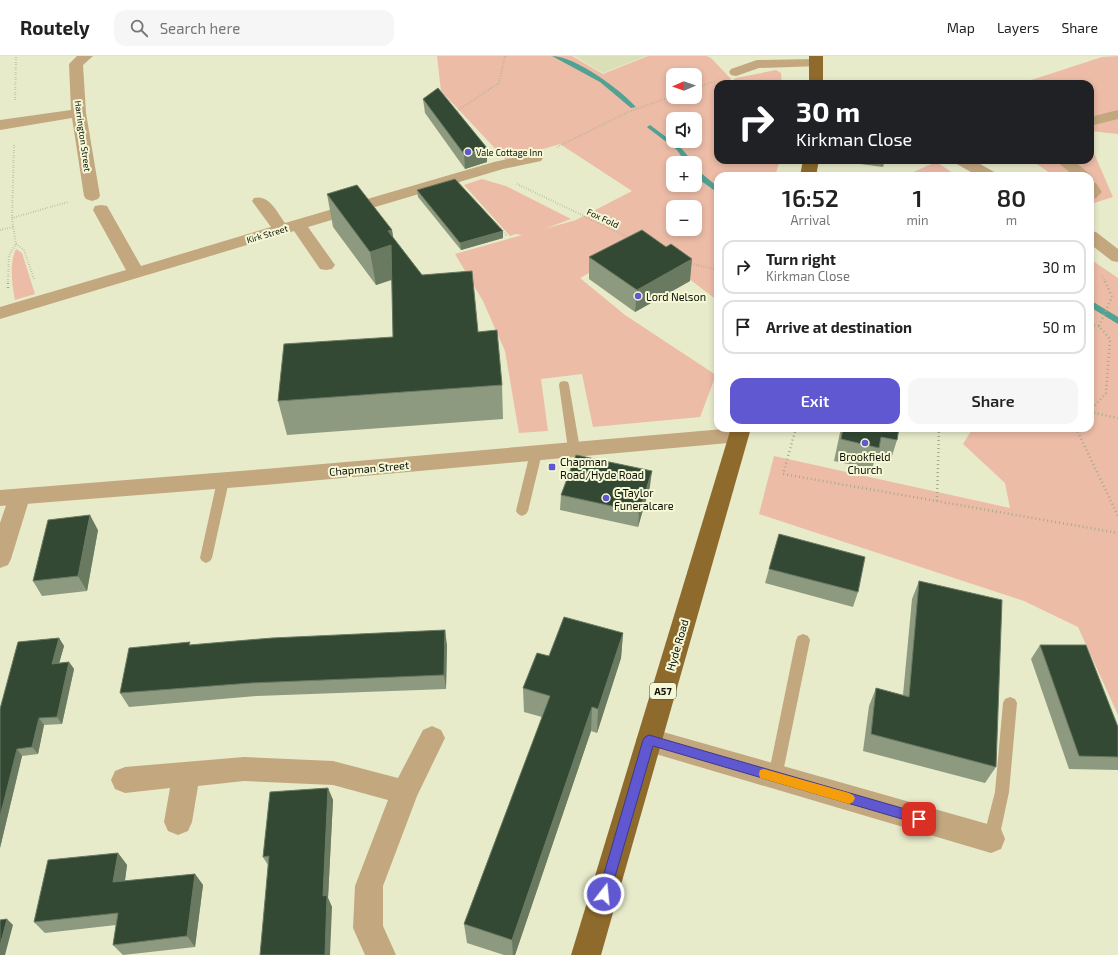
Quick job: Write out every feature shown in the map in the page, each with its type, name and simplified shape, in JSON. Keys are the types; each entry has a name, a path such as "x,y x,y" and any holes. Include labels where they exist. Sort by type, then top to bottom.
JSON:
{"highway":[{"path":"815,60 816,80"},
{"name":"Hyde Road","path":"586,955 740,432"}],"street":[{"name":"Harrington Street","path":"86,56 76,64 79,113 92,196"},
{"path":"736,72 758,64 815,60"},
{"path":"7,124 79,113"},
{"path":"1094,121 1118,114"},
{"name":"Kirk Street","path":"6,311 298,225 492,163 535,158"},
{"path":"969,164 983,172"},
{"path":"1068,164 1079,172"},
{"path":"260,201 281,230"},
{"path":"101,210 136,273"},
{"path":"298,225 326,265"},
{"path":"1094,239 1118,257"},
{"name":"Chapman Street","path":"9,498 223,481 574,449 740,432"},
{"path":"0,558 9,498"},
{"path":"380,955 368,928 369,886 405,792 432,738"},
{"path":"649,740 991,839"},
{"path":"125,780 244,768 333,773 405,792"},
{"path":"178,822 186,774"}],"lane":[{"path":"564,385 574,449"},
{"path":"522,510 536,452"},
{"path":"206,558 223,481"},
{"path":"775,777 803,640"},
{"path":"991,839 1002,792 1010,703"}],"path":[{"path":"6,311 9,255 16,244 12,218 7,124 16,56"},
{"path":"457,111 498,83 506,57 505,56"},
{"path":"535,158 628,112 666,98"},
{"name":"Fox Fold","path":"492,163 634,240"},
{"path":"12,218 92,196"},
{"path":"497,225 508,236"},
{"path":"0,230 13,227"},
{"path":"16,244 24,250 42,301"},
{"path":"684,262 714,269"},
{"path":"1099,326 1112,296"},
{"path":"1094,325 1099,326 1110,339 1106,393 1094,406"},
{"path":"1094,412 1118,418"},
{"path":"795,432 783,474 1118,533"},
{"path":"937,502 939,432"},
{"path":"1078,432 1118,516"}],"shaded area":[{"path":"437,56 572,56 603,74 648,56 707,56 711,58 731,79 714,80 714,164 779,164 776,172 714,172 714,298 670,264 636,246 580,278 625,315 714,374 714,380 700,417 593,427 582,374 541,379 548,431 519,433 505,351 483,301 455,254 522,235 516,234 510,236 464,185 482,179 506,186 571,219 544,229 576,220 632,191 560,144 506,160 441,91"},
{"path":"574,56 646,56 603,73"},
{"path":"1118,56 1118,134 1094,131 1094,80 1031,80 1102,57"},
{"path":"776,70 781,73 782,80 734,80 736,78"},
{"path":"1094,153 1113,197 1094,203 1094,172 1048,172 1037,164 1094,164"},
{"path":"931,164 939,164 952,172 913,172"},
{"path":"16,249 22,253 35,294 15,300 12,281 12,261"},
{"path":"1094,262 1118,278 1118,715 1078,627 1024,601 759,514 774,456 1010,508 1005,483 963,444 970,432 1094,432"}],"building":[{"path":"438,88 487,148 464,154 423,99"},
{"path":"455,179 503,231 460,243 417,190"},
{"path":"357,185 392,230 388,231 422,275 472,271 478,332 497,330 502,385 278,401 284,344 393,337 391,245 370,252 327,194"},
{"path":"642,230 666,247 671,244 692,259 637,290 589,257"},
{"path":"842,432 898,432 897,440 881,437 879,448 841,439"},
{"name":"C Taylor Funeralcare","path":"576,455 652,471 639,512 561,495"},
{"path":"90,515 78,576 33,581 48,520"},
{"path":"779,534 865,557 858,592 769,569"},
{"path":"919,581 1002,600 996,767 871,734 876,688 909,697"},
{"path":"564,617 623,633 598,709 592,707 512,940 464,924 550,696 523,688 537,653 549,656"},
{"path":"445,630 444,675 251,683 120,693 129,648 190,642 189,645 272,638"},
{"path":"59,638 52,664 69,662 57,717 39,718 32,747 17,749 0,817 0,709 18,642"},
{"path":"1040,645 1086,645 1118,727 1118,757 1079,756"},
{"path":"328,788 323,896 327,895 325,955 260,955 269,856 263,857 270,792"},
{"path":"118,853 113,882 195,874 187,936 113,945 118,913 34,922 48,860"},
{"path":"7,919 0,946 0,920"}],"waterway":[{"path":"555,56 571,63 602,81 633,107"},
{"path":"650,127 679,149 684,156"},
{"path":"702,178 714,188"},
{"path":"1094,306 1118,321"}],"slow traffic":[{"path":"764,774 849,798"}],"place":[{"name":"Vale Cottage Inn","path":"468,152"},
{"name":"Lord Nelson","path":"638,296"},
{"name":"Brookfield Church","path":"865,443"},
{"name":"Chapman Road/Hyde Road","path":"552,467"},
{"name":"C Taylor Funeralcare","path":"606,498"}],"route":[{"path":"604,894 649,740 919,819"}]}
